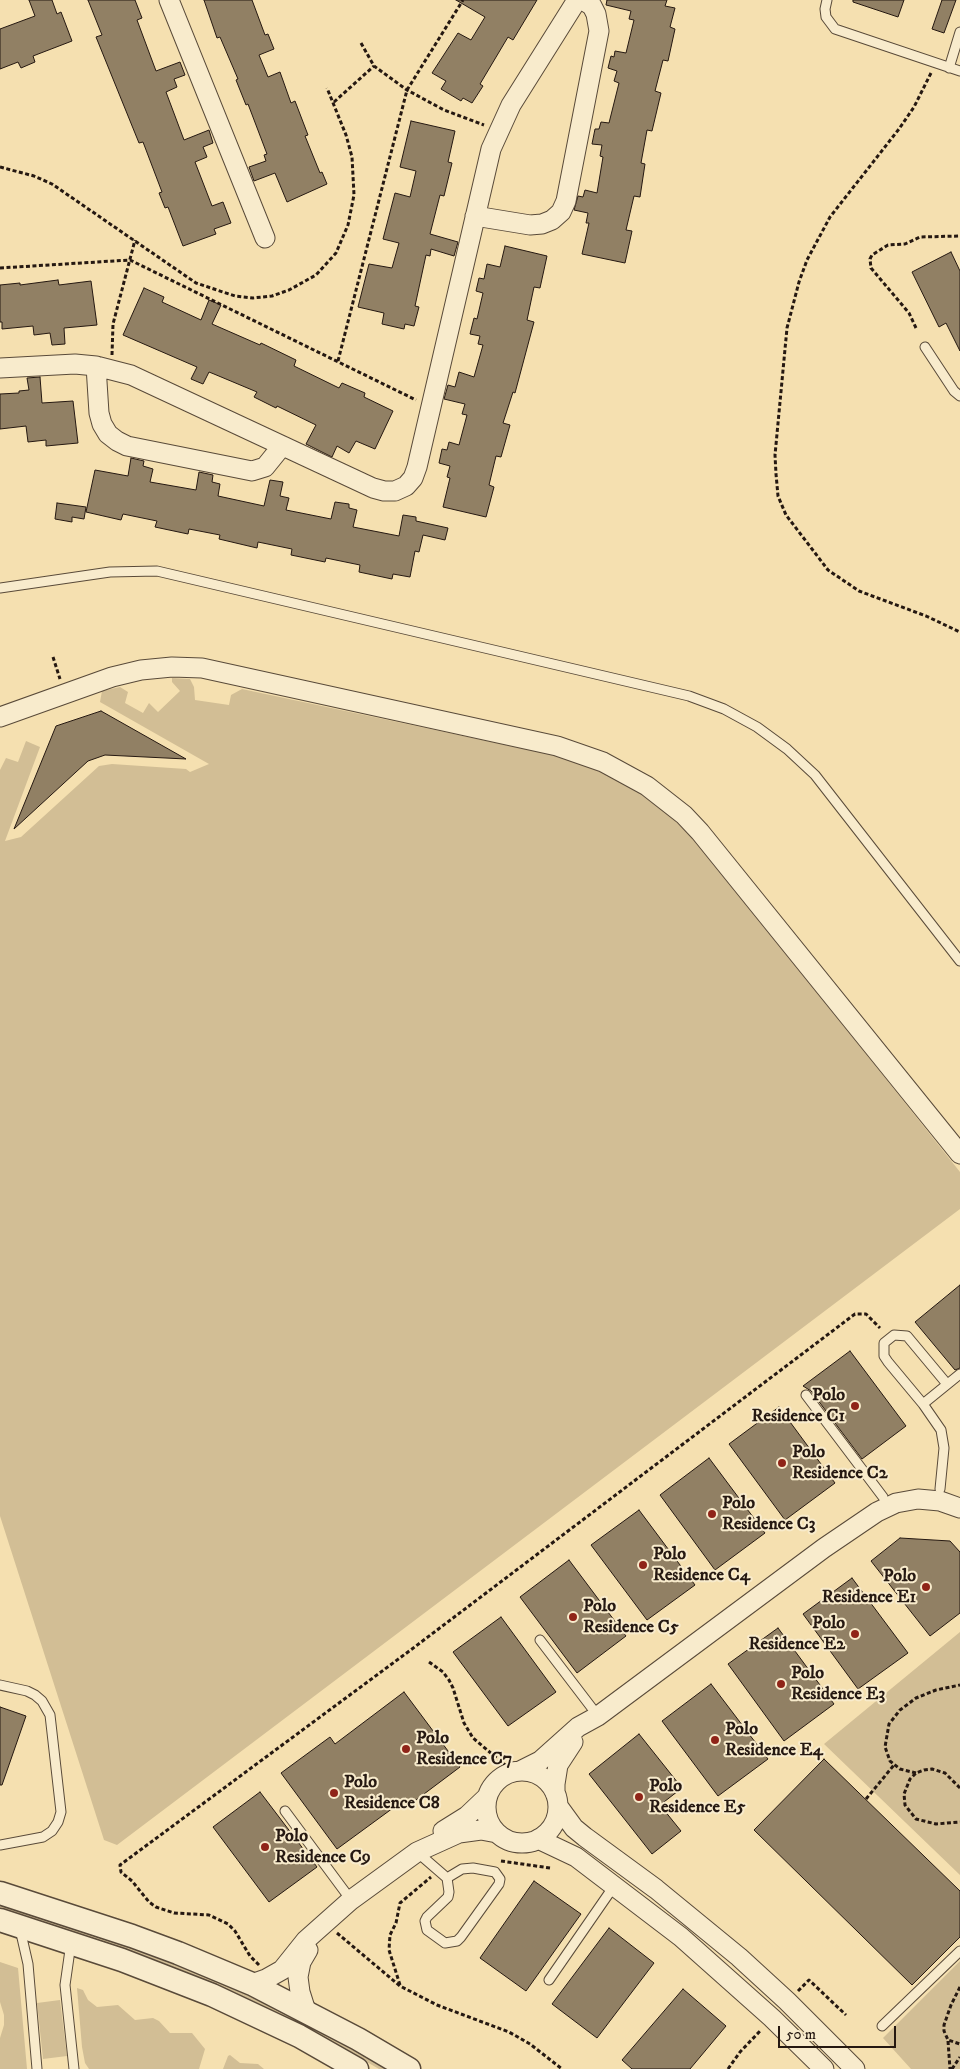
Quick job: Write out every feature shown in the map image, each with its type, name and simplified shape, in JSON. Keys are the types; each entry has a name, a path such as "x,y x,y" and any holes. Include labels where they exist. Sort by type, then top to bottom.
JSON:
{"street":[{"path":"169,0 264,238"},
{"path":"0,368 54,364 104,368 149,381 282,446 374,488 384,492 395,491 406,486 413,478 432,408 488,161 498,131 511,105 577,0"},
{"path":"475,216 530,225 542,224 552,220 561,212 566,201 599,30 596,14 592,6 583,0"},
{"path":"104,368 99,414 108,434 127,446 252,471 265,467 282,446"},
{"path":"0,718 112,678 141,670 172,667 202,668 557,746 580,753 626,773 666,800 700,832 960,1154"},
{"path":"824,1548 848,1524 883,1497 905,1488 940,1488 960,1496"},
{"path":"417,1852 426,1841 466,1816 487,1797 494,1784 500,1778 540,1761 578,1727 598,1716 824,1548 877,1512 896,1503 929,1499 960,1508"},
{"path":"487,1797 488,1820 497,1833 504,1838 521,1843 538,1839 550,1828 557,1814 556,1774 561,1758 570,1745 598,1716"},
{"path":"517,1771 535,1773 541,1777 574,1828 656,1889 739,1957 794,2008 855,2069"},
{"path":"252,1984 273,1976 288,1964 306,1940 351,1900 417,1852 466,1831 481,1830 497,1833"},
{"path":"538,1839 569,1852 614,1886 727,1977 824,2069"},
{"path":"0,1893 141,1939 252,1984 306,2011 409,2069"},
{"path":"10,1923 122,1960 212,1995 299,2036 357,2069"},
{"path":"306,2011 298,1985 299,1970 321,1927"}],"lane":[{"path":"827,0 826,17 835,29 960,71"},
{"path":"949,68 960,32"},
{"path":"925,346 954,391 960,396"},
{"path":"0,588 110,572 157,571 689,696 724,709 765,732 815,775 960,961"},
{"path":"940,1488 943,1439 936,1422 884,1356 883,1349 888,1338 894,1335 907,1336 947,1384"},
{"path":"923,1404 960,1374"},
{"path":"806,1395 883,1497"},
{"path":"540,1640 598,1716"},
{"path":"0,1685 27,1691 35,1695 42,1701 50,1715 61,1812 58,1822 52,1831 43,1838 0,1845"},
{"path":"285,1811 351,1900"},
{"path":"417,1852 447,1878 448,1897 427,1917 426,1926 430,1933 440,1940 451,1943 461,1937 499,1884 500,1879 495,1872 473,1868 462,1869 447,1878"},
{"path":"549,1980 614,1886"},
{"path":"10,1923 28,1964 37,2069"},
{"path":"71,1943 65,1985 74,2069"},
{"path":"882,2026 960,1952"}],"path":[{"path":"338,361 407,90 463,0"},
{"path":"361,43 374,66 407,90 444,110 498,131"},
{"path":"935,63 914,107 899,130 830,218 804,267 794,297 787,328 775,455 778,496 786,515 828,570 859,591 926,616 960,632"},
{"path":"334,102 374,66"},
{"path":"0,168 34,176 52,184 196,283 235,296 254,298 272,296 296,287 316,275 336,253 348,225 354,195 352,157 346,134 327,88"},
{"path":"916,328 909,312 871,268 870,259 876,252 888,245 905,244 916,238 960,236"},
{"path":"104,368 113,324 135,240"},
{"path":"0,268 130,260 432,408"},
{"path":"53,657 66,694"},
{"path":"273,1976 250,1956 241,1939 228,1924 209,1915 174,1913 156,1907 149,1902 132,1880 121,1872 120,1865 412,1649 855,1314 866,1314 880,1328"},
{"path":"429,1662 443,1672 449,1680 464,1723 473,1738 517,1771"},
{"path":"916,1773 908,1772 894,1765 886,1755 886,1732 894,1717 916,1698 931,1692 960,1685"},
{"path":"866,1799 894,1765"},
{"path":"960,1788 950,1777 939,1771 924,1770 916,1773 910,1779 904,1794 905,1806 912,1815 929,1823 947,1824 960,1822"},
{"path":"321,1927 400,1986 437,2005 509,2032 530,2044 562,2069"},
{"path":"795,1993 809,1980 846,2015"},
{"path":"951,2069 948,2040 944,2031 944,2025 960,1987"},
{"path":"728,2069 740,2052 763,2027"},
{"path":"948,2040 960,2044"},
{"path":"951,2069 960,2058"}],"shaded area":[{"path":"172,678 190,679 194,687 195,700 229,705 231,695 242,689 562,757 595,768 643,794 665,811 702,848 960,1172 960,1209 117,1845 104,1840 0,1516 0,770 6,758 18,762 26,741 40,747 5,841 21,837 99,766 112,764 186,769 190,772 209,764 100,702 102,691 120,687 128,692 125,703 143,713 149,703 158,712 180,691 172,682"},
{"path":"960,1632 960,1875 824,1744"},
{"path":"0,1904 144,1950 239,1989 330,2035 388,2069 379,2069 327,2039 236,1994 142,1956 0,1910"},
{"path":"960,1961 960,2069 911,2069 883,2038"},
{"path":"0,1962 18,1968 27,2069 0,2069 0,2038 4,2025 4,2015 0,2002"},
{"path":"77,1988 83,1990 88,2000 97,2007 118,2005 135,2020 153,2018 159,2021 170,2033 192,2033 205,2049 199,2069 89,2069 85,2063 82,2047"},
{"path":"60,2000 67,2056 43,2059 37,2003"},
{"path":"230,2055 240,2063 258,2064 264,2069 223,2069"}],"building":[{"path":"29,0 52,0 57,14 61,12 72,41 33,56 35,62 21,68 18,62 0,69 0,29 35,16"},
{"path":"88,0 135,0 142,18 137,20 156,71 180,62 185,75 174,79 177,87 166,92 184,140 209,130 213,143 203,147 207,157 195,162 212,206 223,202 231,223 214,229 216,234 183,246 168,207 165,208 159,193 162,192 143,142 139,143 96,37 102,35"},
{"path":"204,0 252,0 265,35 268,34 274,49 259,55 268,77 280,72 291,103 295,101 308,135 305,136 320,173 322,172 327,184 287,202 275,173 254,181 249,167 266,161 264,155 267,154 220,37 217,38"},
{"path":"456,0 537,0 513,40 508,37 480,84 483,86 472,103 463,98 461,101 441,89 446,81 432,73 458,33 471,40 485,17"},
{"path":"607,0 667,0 665,6 675,8 670,27 675,29 668,61 663,60 655,91 661,93 652,131 647,130 641,163 645,164 640,197 634,196 626,230 632,231 625,263 582,254 589,223 586,223 588,213 574,210 578,196 583,197 585,190 597,193 603,157 600,156 602,145 592,144 595,129 599,129 601,122 609,123 619,83 614,81 617,71 608,68 611,56 614,57 615,51 626,53 634,20 629,19 631,11 606,5"},
{"path":"853,0 904,0 898,17 853,2"},
{"path":"942,0 956,0 944,33 932,29"},
{"path":"411,121 455,131 448,162 452,163 444,196 440,195 430,234 458,242 454,256 431,249 430,256 426,255 415,306 419,307 414,326 405,324 404,329 382,324 384,313 358,307 369,264 392,268 399,243 383,239 395,193 410,197 416,171 400,167"},
{"path":"505,246 547,256 540,288 534,287 527,320 534,322 515,393 513,392 503,423 510,425 501,457 496,456 489,485 494,487 486,517 443,507 450,478 447,477 450,466 439,463 442,449 447,450 449,442 459,445 467,415 462,414 465,404 444,399 448,385 455,387 459,372 474,377 483,345 478,344 480,336 470,334 474,318 477,319 483,293 476,291 479,278 484,279 487,264 500,267"},
{"path":"951,252 960,271 960,351 946,323 939,327 912,272"},
{"path":"58,280 59,285 91,281 97,325 64,328 65,344 52,345 50,333 34,335 33,326 2,329 2,322 0,322 0,285 20,283 20,285"},
{"path":"144,288 164,297 162,302 201,320 209,300 221,305 212,324 260,345 261,343 296,360 294,366 339,388 342,383 365,393 364,397 393,411 375,449 356,441 349,453 337,446 332,457 306,444 316,425 254,397 257,392 209,372 203,384 191,379 197,367 123,335"},
{"path":"40,377 42,403 73,401 78,443 46,446 46,440 28,442 26,426 0,429 0,394 19,393 19,391 29,390 27,378"},
{"path":"131,458 144,461 143,466 153,469 150,482 196,490 199,472 213,475 212,482 220,484 218,496 264,506 270,480 283,482 280,496 289,498 286,510 331,519 335,502 349,504 349,508 357,510 353,527 399,536 403,515 416,517 416,521 448,528 445,540 423,535 419,552 415,551 410,577 393,574 392,579 359,572 360,565 326,558 325,562 291,555 292,549 258,542 257,548 219,539 220,535 189,529 188,534 155,527 157,521 123,514 121,520 86,512 95,470 128,476"},
{"path":"57,503 86,507 84,519 72,517 72,522 55,519"},
{"path":"101,711 186,759 105,755 88,761 14,829 56,726"},
{"path":"960,1285 960,1368 955,1370 915,1322"},
{"name":"Polo Residence C1","path":"850,1351 906,1426 862,1459 811,1391 803,1386"},
{"name":"Polo Residence C2","path":"779,1407 835,1483 785,1520 729,1444"},
{"name":"Polo Residence C3","path":"709,1458 765,1533 715,1570 660,1495"},
{"name":"Polo Residence C4","path":"639,1510 695,1585 647,1620 591,1545"},
{"name":"Polo Residence E1","path":"900,1538 950,1541 960,1552 960,1613 930,1636 871,1561"},
{"name":"Polo Residence C5","path":"569,1560 626,1636 577,1673 520,1597"},
{"name":"Polo Residence E2","path":"852,1578 908,1653 858,1689 803,1614"},
{"path":"501,1617 556,1692 508,1726 453,1652"},
{"name":"Polo Residence E3","path":"778,1628 834,1704 784,1741 728,1664"},
{"name":"Polo Residence E4","path":"711,1684 768,1759 718,1796 662,1721"},
{"path":"404,1692 460,1767 408,1806 404,1800 337,1849 281,1773 330,1737 335,1744"},
{"path":"0,1707 26,1716 2,1785 0,1785"},
{"name":"Polo Residence E5","path":"639,1734 682,1788 660,1805 681,1831 652,1854 589,1774"},
{"path":"824,1759 960,1891 960,1937 912,1985 754,1830"},
{"name":"Polo Residence C9","path":"260,1792 317,1867 269,1902 213,1827"},
{"path":"534,1881 581,1914 526,1991 480,1958"},
{"path":"609,1928 654,1963 597,2038 552,2004"},
{"path":"683,1989 726,2026 690,2069 632,2069 622,2060"}],"place":[{"name":"Polo Residence C1","path":"855,1406"},
{"name":"Polo Residence C2","path":"782,1463"},
{"name":"Polo Residence C3","path":"712,1514"},
{"name":"Polo Residence C4","path":"643,1565"},
{"name":"Polo Residence E1","path":"926,1587"},
{"name":"Polo Residence C5","path":"573,1617"},
{"name":"Polo Residence E2","path":"855,1634"},
{"name":"Polo Residence E3","path":"781,1684"},
{"name":"Polo Residence E4","path":"715,1740"},
{"name":"Polo Residence C7","path":"406,1749"},
{"name":"Polo Residence C8","path":"334,1793"},
{"name":"Polo Residence E5","path":"639,1797"},
{"name":"Polo Residence C9","path":"265,1847"}]}
